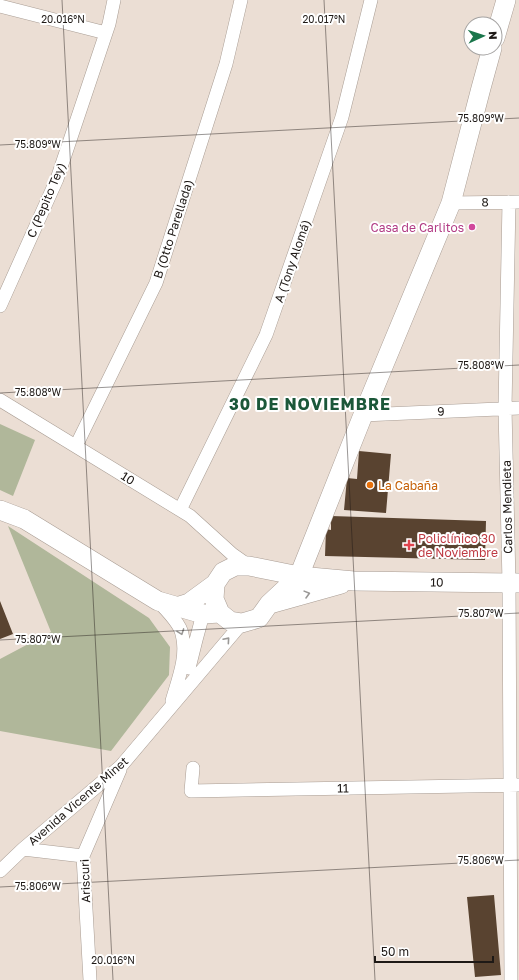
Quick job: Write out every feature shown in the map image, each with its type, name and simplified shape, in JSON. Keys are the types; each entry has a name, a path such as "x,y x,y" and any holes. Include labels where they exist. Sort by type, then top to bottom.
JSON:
{"main road":[{"path":"501,16 506,0"},
{"path":"0,510 24,519 158,601 176,608 212,614 230,621 242,623 259,618 269,604 299,576 363,415 451,203 490,56"},
{"name":"10","path":"176,608 190,603 215,584 223,572 235,566 249,566 299,576 354,581 514,583"},
{"name":"10","path":"249,566 263,574 270,588 269,604 354,581"},
{"path":"212,614 215,584"}],"street":[{"name":"C (Pepito Tey)","path":"0,306 57,178 106,32 114,0"},
{"name":"B (Otto Parellada)","path":"76,446 156,283 226,64 240,0"},
{"name":"A (Tony Alomá)","path":"180,510 266,335 342,117 371,0"},
{"path":"0,6 106,32"},
{"name":"8","path":"451,203 514,202"},
{"name":"Carlos Mendieta","path":"511,980 514,785 514,583 505,408 514,202"},
{"name":"10","path":"0,400 190,516 232,554 249,566"},
{"name":"9","path":"363,415 519,408"},
{"path":"158,601 178,625 182,633 184,653 171,706"},
{"name":"Avenida Vicente Minet","path":"184,691 196,640 212,614"},
{"name":"Avenida Vicente Minet","path":"0,870 121,766 242,623"},
{"name":"Ariscuri","path":"92,979 83,856 121,766"},
{"name":"11","path":"193,768 191,791 514,785"},
{"path":"23,850 83,856"}],"green space":[{"path":"0,424 35,440 13,496 0,490"},
{"path":"8,526 149,618 170,647 169,675 111,751 0,731 0,659 51,632"}],"building":[{"path":"359,451 391,454 386,513 344,510 347,478 357,479"},
{"path":"331,516 486,521 485,560 325,556 326,529 331,530"},
{"path":"0,601 13,634 0,639"},
{"path":"494,895 501,975 475,977 467,897"}],"place":[{"name":"Casa de Carlitos","path":"472,227"},
{"name":"La Cabaña","path":"370,485"},
{"name":"Policlínico 30 de Noviembre","path":"409,545"}],"district":[{"name":"30 DE NOVIEMBRE","path":"310,404"}]}
